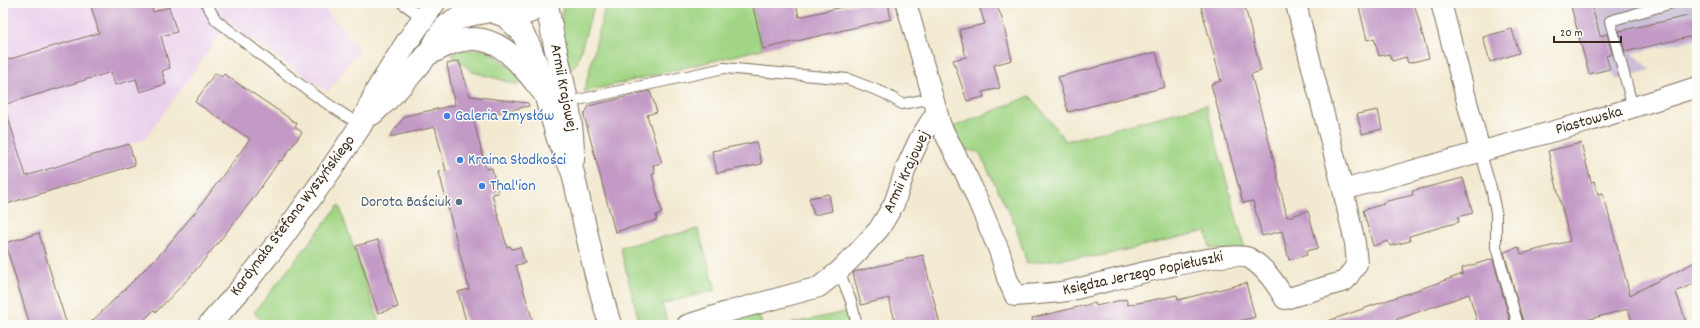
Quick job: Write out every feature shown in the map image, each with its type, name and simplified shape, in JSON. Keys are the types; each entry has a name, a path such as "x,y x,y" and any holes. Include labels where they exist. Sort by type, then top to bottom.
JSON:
{"street":[{"name":"Kardynała Stefana Wyszyńskiego","path":"361,125 385,103 428,54 440,32 452,22 465,16 490,10 517,16 528,13 543,3"},
{"name":"Armii Krajowej","path":"547,3 557,58 569,102 574,141 573,174"},
{"path":"906,3 935,104"},
{"path":"1343,190 1480,151 1441,3"},
{"name":"Księdza Jerzego Popiełuszki","path":"935,104 941,126 972,187 1000,253 1007,278 1015,296 1066,291 1207,258 1234,256 1248,258 1261,268 1274,280 1285,299 1345,281 1357,264 1355,243 1343,190 1296,4"},
{"name":"Kardynała Stefana Wyszyńskiego","path":"209,325 240,290 281,239 361,125 377,90 428,10"},
{"name":"Armii Krajowej","path":"490,10 521,31 529,45 536,63 558,139 573,174 595,271 610,325"},
{"path":"428,54 459,41 473,39 492,42 501,46 517,60 544,93"},
{"name":"Piastowska","path":"1480,151 1633,108 1697,87"},
{"name":"Armii Krajowej","path":"687,325 727,312 819,287 857,254 879,229 894,204 906,168 935,104"}],"lane":[{"path":"206,3 216,20 312,93 340,113 361,125"},
{"path":"402,3 428,10"},
{"path":"1633,108 1610,21 1672,3"},
{"path":"569,102 724,68 848,79 884,93 902,104 935,104"},
{"path":"1480,151 1491,188 1496,212 1496,247 1518,325"},
{"path":"839,270 851,301 857,325"}],"shaded area":[{"path":"3,3 321,3 359,50 328,92 228,24 145,139 3,183"},
{"path":"1570,3 1697,3 1697,39 1633,53 1651,70 1617,79 1610,72 1590,76"}],"green space":[{"path":"564,3 595,3 577,63 569,72 561,29"},
{"path":"606,3 752,3 762,49 584,92"},
{"path":"461,50 487,50 516,72 520,82 519,85 473,72 450,54"},
{"path":"1030,96 1066,141 1206,105 1246,253 1210,248 1206,231 1100,256 1066,258 1027,264 1015,224 979,152 962,149 951,128"},
{"path":"339,205 380,325 266,325 254,313"},
{"path":"698,229 716,290 662,304 667,321 657,325 640,325 620,247"},
{"path":"758,311 762,325 726,325 725,323"},
{"path":"850,311 851,325 784,325"}],"building":[{"path":"90,3 151,3 153,12 169,7 177,32 161,36 170,68 162,71 166,84 140,92 136,79 115,85 111,72 3,105 3,61 99,33"},
{"path":"752,3 796,3 799,17 859,3 888,3 891,19 763,49"},
{"path":"978,3 995,3 1001,15 1012,60 994,65 1000,88 983,92 984,97 967,101 953,60 966,57 959,30 985,24"},
{"path":"1200,3 1244,3 1261,71 1251,74 1287,217 1308,211 1318,248 1306,251 1307,255 1289,260 1282,231 1262,236 1253,201 1243,203 1211,84 1221,81"},
{"path":"1358,3 1414,3 1429,58 1408,63 1406,57 1392,61 1389,54 1379,56 1374,38 1367,40"},
{"path":"1570,3 1591,3 1600,36 1607,34 1612,54 1606,56 1610,69 1589,74"},
{"path":"1697,14 1697,35 1625,52 1619,31"},
{"path":"1512,29 1519,53 1490,62 1483,37"},
{"path":"1156,52 1165,87 1068,112 1058,77"},
{"path":"459,61 470,96 528,103 529,106 473,118 486,169 492,168 498,193 492,194 507,247 510,246 512,249 520,247 525,263 516,265 534,325 467,325 458,292 469,289 439,172 446,171 435,127 389,137 405,116 455,105 447,64"},
{"path":"215,73 222,77 224,74 282,113 297,124 295,127 302,132 282,161 280,160 252,200 217,244 190,277 156,312 154,310 139,325 88,325 162,252 197,210 250,139 195,102"},
{"path":"650,91 657,112 647,115 662,163 653,165 655,174 652,174 662,213 656,215 657,220 615,232 584,115 589,106"},
{"path":"1378,110 1382,129 1362,134 1357,114"},
{"path":"7,114 26,176 129,144 135,165 3,205 3,115"},
{"path":"756,142 762,164 717,173 712,151"},
{"path":"1581,143 1591,182 1594,181 1598,194 1603,193 1630,295 1697,261 1697,282 1676,292 1687,325 1633,325 1628,309 1567,325 1524,325 1504,252 1519,247 1521,254 1570,241 1548,151"},
{"path":"1463,178 1473,213 1458,217 1459,222 1409,236 1410,241 1390,246 1388,241 1373,246 1363,210 1384,204 1383,202 1413,195 1412,191"},
{"path":"829,194 832,211 814,215 809,198"},
{"path":"39,233 67,325 30,325 5,243"},
{"path":"378,240 398,307 378,313 356,246"},
{"path":"923,255 940,325 896,325 889,298 861,305 854,272"},
{"path":"1493,259 1511,325 1478,325 1469,294 1381,325 1326,325 1325,322 1463,274 1462,268"},
{"path":"1246,283 1255,317 1224,325 1033,325 1032,318 1095,303 1096,306 1126,299 1128,305 1177,295 1178,300"}],"place":[{"name":"Galeria Zmysłów","path":"447,116"},
{"name":"Kraina Słodkości","path":"460,160"},
{"name":"Thal'ion","path":"482,186"},
{"name":"Dorota Baściuk","path":"459,202"}]}
